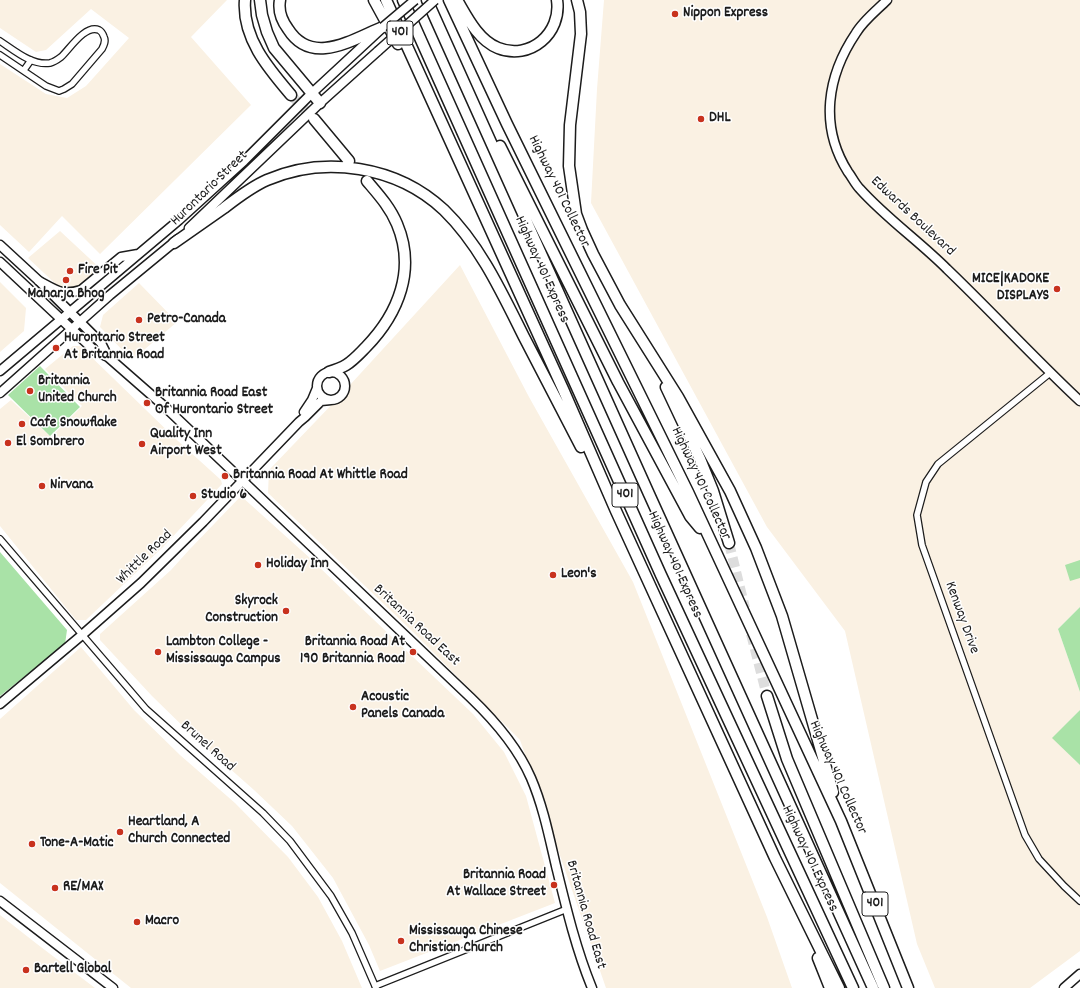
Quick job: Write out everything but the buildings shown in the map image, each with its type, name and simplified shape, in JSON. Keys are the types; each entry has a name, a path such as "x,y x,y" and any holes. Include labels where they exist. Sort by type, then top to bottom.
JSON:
{"highway":[{"path":"245,0 245,19 252,40 273,75 291,95"},
{"path":"260,0 262,15 274,48 320,103"},
{"path":"280,0 280,14 289,32 298,41 307,46 327,49 371,35 383,27"},
{"path":"374,0 406,57 415,65"},
{"name":"401","path":"386,0 563,389 616,511 790,888 839,988"},
{"name":"Highway 401 Express","path":"403,0 661,575 853,988"},
{"name":"Highway 401 Express","path":"427,0 648,494 873,988"},
{"name":"Highway 401 Collector","path":"449,0 507,124 688,492 842,820 908,988"},
{"path":"457,0 476,30 485,40 498,48 514,51 530,48 548,35 557,17 557,0"},
{"path":"576,0 580,12 581,34 570,125 569,166 576,214 593,254 620,305 678,396 701,437 730,491 756,548 782,616 842,820"},
{"path":"448,47 618,382 690,516 709,539"},
{"path":"314,119 349,161"},
{"path":"174,242 238,196 256,185 280,175 308,168 339,167 365,170 390,177 424,195 452,219 477,251 513,315 616,511"},
{"path":"329,372 345,366 353,360 384,326 396,305 402,282 404,255 401,234 389,208 367,181"},
{"path":"647,349 700,458 729,543"},
{"path":"767,696 787,760 884,988"},
{"path":"790,888 830,988"}],"main road":[{"path":"383,27 415,0"},
{"name":"Hurontario Street","path":"0,371 66,325 174,242 320,103 435,0"},
{"name":"Edwards Boulevard","path":"887,0 856,32 837,66 832,82 829,103 833,138 843,163 859,188 946,268 1050,373 1080,401"},
{"name":"Hurontario Street","path":"0,393 66,325 139,254 244,161 371,35"},
{"path":"0,245 39,281 64,293 73,293 81,290 121,258 139,254"},
{"name":"Britannia Road East","path":"0,262 95,351 108,358 164,406 474,700 506,737 531,778 549,835 567,909 584,969 592,988"},
{"name":"Britannia Road East","path":"39,281 101,343 108,358"},
{"path":"329,372 333,372 340,376 344,385 342,394 331,400 325,399 321,396 317,388 317,383 320,376 329,372"},
{"name":"Whittle Road","path":"298,422 312,400 317,388"},
{"name":"Whittle Road","path":"0,704 82,635 162,563 298,422 321,401 331,400"},
{"path":"0,901 113,988"},
{"path":"1064,988 1080,974"}],"street":[{"path":"0,41 31,60 47,63 55,61 87,31 97,29 101,31 105,42 102,49 72,84 59,91 52,89 0,55"},
{"path":"24,70 31,60"},
{"name":"Kenway Drive","path":"1050,373 938,464 926,482 918,515 922,545 1025,835 1039,859 1080,901"},
{"name":"Brunel Road","path":"0,539 146,709 263,813 290,841 330,896 352,933 375,987"},
{"path":"375,987 567,909"}],"shaded area":[{"path":"0,0 227,0 191,37 251,105 100,254 62,216 29,252 0,225 0,64 46,94 67,98 86,86 129,38 91,9 46,50 36,52 0,28"},
{"path":"604,0 1080,0 1080,607 1058,629 1080,692 1080,710 1053,738 1080,765 1080,951 1030,988 935,988 917,944 845,631 767,527 591,203 597,89"},
{"path":"60,231 103,271 79,290 61,289 28,258"},
{"path":"460,265 529,397 633,582 767,917 792,988 606,988 520,740 413,632 268,493 269,470 338,398"},
{"path":"0,282 26,308 24,331 0,352"},
{"path":"139,283 177,322 132,360 100,327 103,315"},
{"path":"73,346 80,346 178,441 221,480 222,484 163,547 86,620 76,620 0,526 0,409 11,400 51,437 82,406 45,369"},
{"path":"241,496 311,559 473,714 504,752 526,796 555,903 380,971 369,945 333,878 292,826 193,736 152,696 100,640 100,634 171,570"},
{"path":"81,647 134,710 180,755 235,803 288,857 318,897 342,941 362,988 131,988 0,883 0,719"},
{"path":"0,915 37,944 95,988 0,988"}],"green space":[{"path":"40,366 80,407 50,436 8,395"},
{"path":"0,552 67,630 65,644 0,696"},
{"path":"1080,560 1080,578 1070,581 1065,565"},
{"path":"1080,607 1080,692 1058,629"},
{"path":"1080,710 1080,765 1052,738"}],"tunnel":[{"path":"291,95 314,119"},
{"path":"729,543 745,608"},
{"path":"751,634 767,696"}],"place":[{"name":"Nippon Express","path":"675,14"},
{"name":"DHL","path":"701,119"},
{"name":"Fire Pit","path":"70,271"},
{"name":"Maharja Bhog","path":"66,280"},
{"name":"MICE|KADOKE DISPLAYS","path":"1057,289"},
{"name":"Petro-Canada","path":"139,320"},
{"name":"Hurontario Street At Britannia Road","path":"56,348"},
{"name":"Britannia United Church","path":"30,391"},
{"name":"Britannia Road East Of Hurontario Street","path":"147,403"},
{"name":"Cafe Snowflake","path":"22,424"},
{"name":"El Sombrero","path":"8,443"},
{"name":"Quality Inn Airport West","path":"142,444"},
{"name":"Britannia Road At Whittle Road","path":"225,476"},
{"name":"Nirvana","path":"42,486"},
{"name":"Studio 6","path":"193,496"},
{"name":"Holiday Inn","path":"258,565"},
{"name":"Leon's","path":"553,575"},
{"name":"Skyrock Construction","path":"286,611"},
{"name":"Lambton College - Mississauga Campus","path":"158,652"},
{"name":"Britannia Road At 190 Britannia Road","path":"413,652"},
{"name":"Acoustic Panels Canada","path":"353,707"},
{"name":"Heartland, A Church Connected","path":"120,832"},
{"name":"Tone-A-Matic","path":"32,844"},
{"name":"Britannia Road At Wallace Street","path":"554,885"},
{"name":"RE/MAX","path":"55,888"},
{"name":"Macro","path":"137,922"},
{"name":"Mississauga Chinese Christian Church","path":"401,941"},
{"name":"Bartell Global","path":"26,970"}]}
